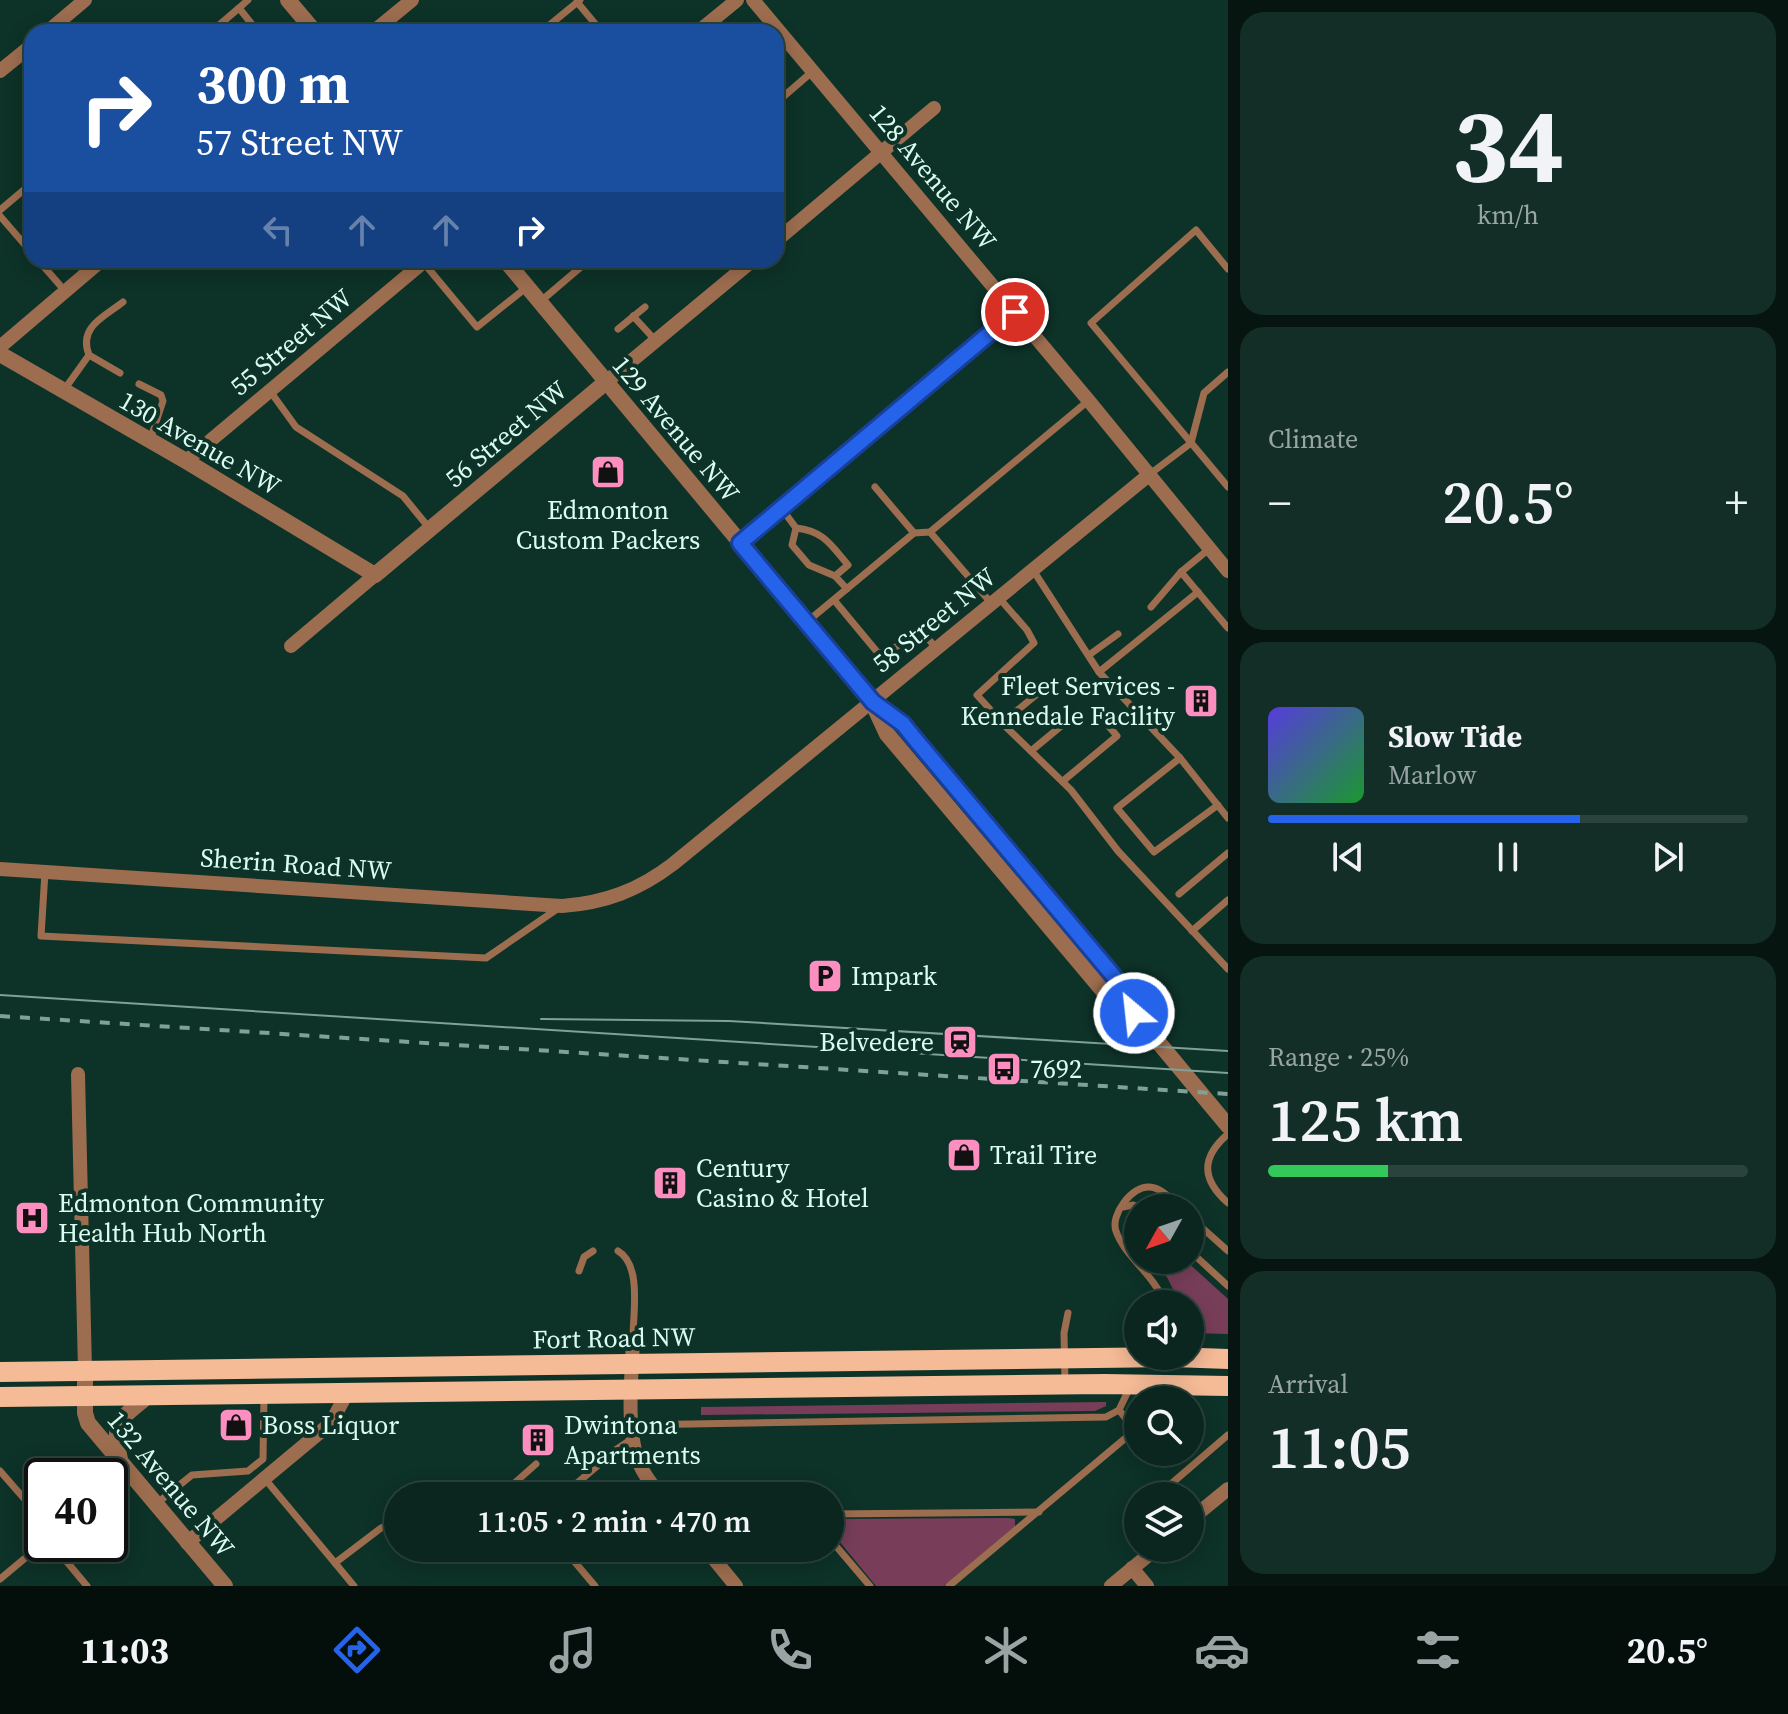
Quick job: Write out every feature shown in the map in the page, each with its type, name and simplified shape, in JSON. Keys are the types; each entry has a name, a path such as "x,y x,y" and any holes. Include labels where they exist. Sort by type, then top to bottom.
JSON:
{"main road":[{"name":"Fort Road NW","path":"0,1372 1064,1359 1124,1364"},
{"name":"Fort Road NW","path":"1204,1364 1228,1359"},
{"name":"Fort Road NW","path":"0,1397 1131,1384 1179,1370"},
{"name":"Fort Road NW","path":"1185,1370 1228,1386"}],"street":[{"path":"56,24 85,0"},
{"path":"288,0 308,24"},
{"path":"383,24 412,0"},
{"path":"708,24 737,0"},
{"name":"128 Avenue NW","path":"753,0 773,24"},
{"name":"128 Avenue NW","path":"784,37 1228,571"},
{"path":"0,71 24,52"},
{"path":"784,234 934,108"},
{"path":"0,347 92,268"},
{"name":"55 Street NW","path":"186,461 417,268"},
{"name":"129 Avenue NW","path":"512,268 873,702 887,734 1116,1006 1134,1013 1228,1126"},
{"name":"56 Street NW","path":"291,646 743,268"},
{"path":"740,543 1015,312"},
{"name":"130 Avenue NW","path":"0,354 375,575"},
{"name":"58 Street NW","path":"588,904 631,890 660,874 1150,474"},
{"name":"Sherin Road NW","path":"0,869 562,906 588,904"},
{"name":"132 Avenue NW","path":"78,1074 85,1395 88,1423 116,1458"},
{"path":"633,1339 633,1432 638,1461 650,1482"},
{"path":"187,1543 331,1423 347,1393"},
{"path":"121,1458 116,1427 148,1396"},
{"name":"132 Avenue NW","path":"128,1473 225,1586"},
{"path":"1204,1509 1228,1489"},
{"path":"716,1562 736,1586"},
{"path":"1111,1586 1140,1562"},
{"path":"1132,1568 1147,1586"}],"lane":[{"path":"220,24 248,0"},
{"path":"551,24 579,1 596,24"},
{"path":"239,8 252,24"},
{"path":"784,96 813,71"},
{"path":"0,210 24,190"},
{"path":"0,216 24,244"},
{"path":"1228,269 1196,230 1091,323 1228,487"},
{"path":"45,268 65,291"},
{"path":"431,268 477,327 527,287"},
{"path":"540,302 580,268"},
{"path":"120,373 89,355 85,345 86,335 92,327 123,302"},
{"path":"618,329 645,307"},
{"path":"633,316 656,341"},
{"path":"64,390 89,355"},
{"path":"1150,474 1191,443 1204,393 1228,372"},
{"path":"139,384 161,395 163,401 150,440"},
{"path":"270,391 296,427 403,496 430,529"},
{"path":"806,623 914,533 930,532 1089,401"},
{"path":"875,487 914,533"},
{"path":"782,509 796,528 813,530 824,537 848,565 835,576"},
{"path":"796,528 792,545 809,565 835,576 847,589"},
{"path":"930,532 1027,630 1034,643 977,695 1063,781 1118,851 1228,969"},
{"path":"1151,607 1181,572 1210,548"},
{"path":"1033,570 1099,672 1180,758 1228,818"},
{"path":"1181,572 1228,628"},
{"path":"1099,672 1198,592"},
{"path":"834,600 878,653 920,634 925,635 938,649"},
{"path":"1089,655 1118,634"},
{"path":"1002,723 1054,680"},
{"path":"1031,751 1078,712"},
{"path":"1063,781 1117,736 1100,716"},
{"path":"1180,758 1117,808 1154,852 1218,805"},
{"path":"1179,894 1228,853"},
{"path":"45,872 41,936 486,958 562,906"},
{"path":"1192,931 1228,900"},
{"path":"1228,1134 1217,1145 1207,1169 1212,1187 1228,1203"},
{"path":"1133,1194 1148,1186 1164,1194"},
{"path":"1124,1204 1114,1222 1116,1233 1159,1290"},
{"path":"1204,1230 1228,1251"},
{"path":"579,1271 584,1257 593,1251"},
{"path":"618,1251 626,1256 633,1271 633,1339"},
{"path":"1204,1264 1228,1286"},
{"path":"1065,1385 1064,1333 1068,1313"},
{"path":"578,1482 633,1432 1106,1417 1119,1410 1131,1384"},
{"path":"155,1505 192,1475 248,1471 263,1459 264,1394"},
{"path":"949,1586 1128,1436 1131,1425 1119,1410"},
{"path":"1173,1482 1228,1435"},
{"path":"516,1482 536,1464"},
{"path":"0,1471 24,1498"},
{"path":"265,1479 354,1586"},
{"path":"844,1514 1039,1512"},
{"path":"335,1563 384,1526"},
{"path":"844,1555 870,1586"},
{"path":"0,1579 24,1559"},
{"path":"67,1562 87,1586"},
{"path":"575,1562 595,1586"}],"shaded area":[{"path":"1165,1274 1200,1274 1228,1299 1228,1334 1204,1333 1204,1290 1173,1290"},
{"path":"1106,1402 1106,1406 1095,1411 701,1415 701,1407"},
{"path":"1008,1518 1015,1519 1015,1527 944,1586 876,1586 844,1547 844,1519"}],"tram line":[{"path":"0,995 1228,1073"},
{"path":"541,1019 729,1021 1228,1051"}],"railway":[{"path":"0,1016 1228,1094"}],"place":[{"name":"Edmonton Custom Packers","path":"608,472"},
{"name":"Fleet Services - Kennedale Facility","path":"1201,701"},
{"name":"Impark","path":"825,976"},
{"name":"Belvedere","path":"960,1042"},
{"name":"7692","path":"1004,1069"},
{"name":"Trail Tire","path":"964,1155"},
{"name":"Century Casino & Hotel","path":"670,1183"},
{"name":"Edmonton Community Health Hub North","path":"32,1218"},
{"name":"Boss Liquor","path":"236,1425"},
{"name":"Dwintona Apartments","path":"538,1440"}],"route":[{"path":"1015,312 740,543 873,702 903,724 1132,998 1134,1013"}]}
